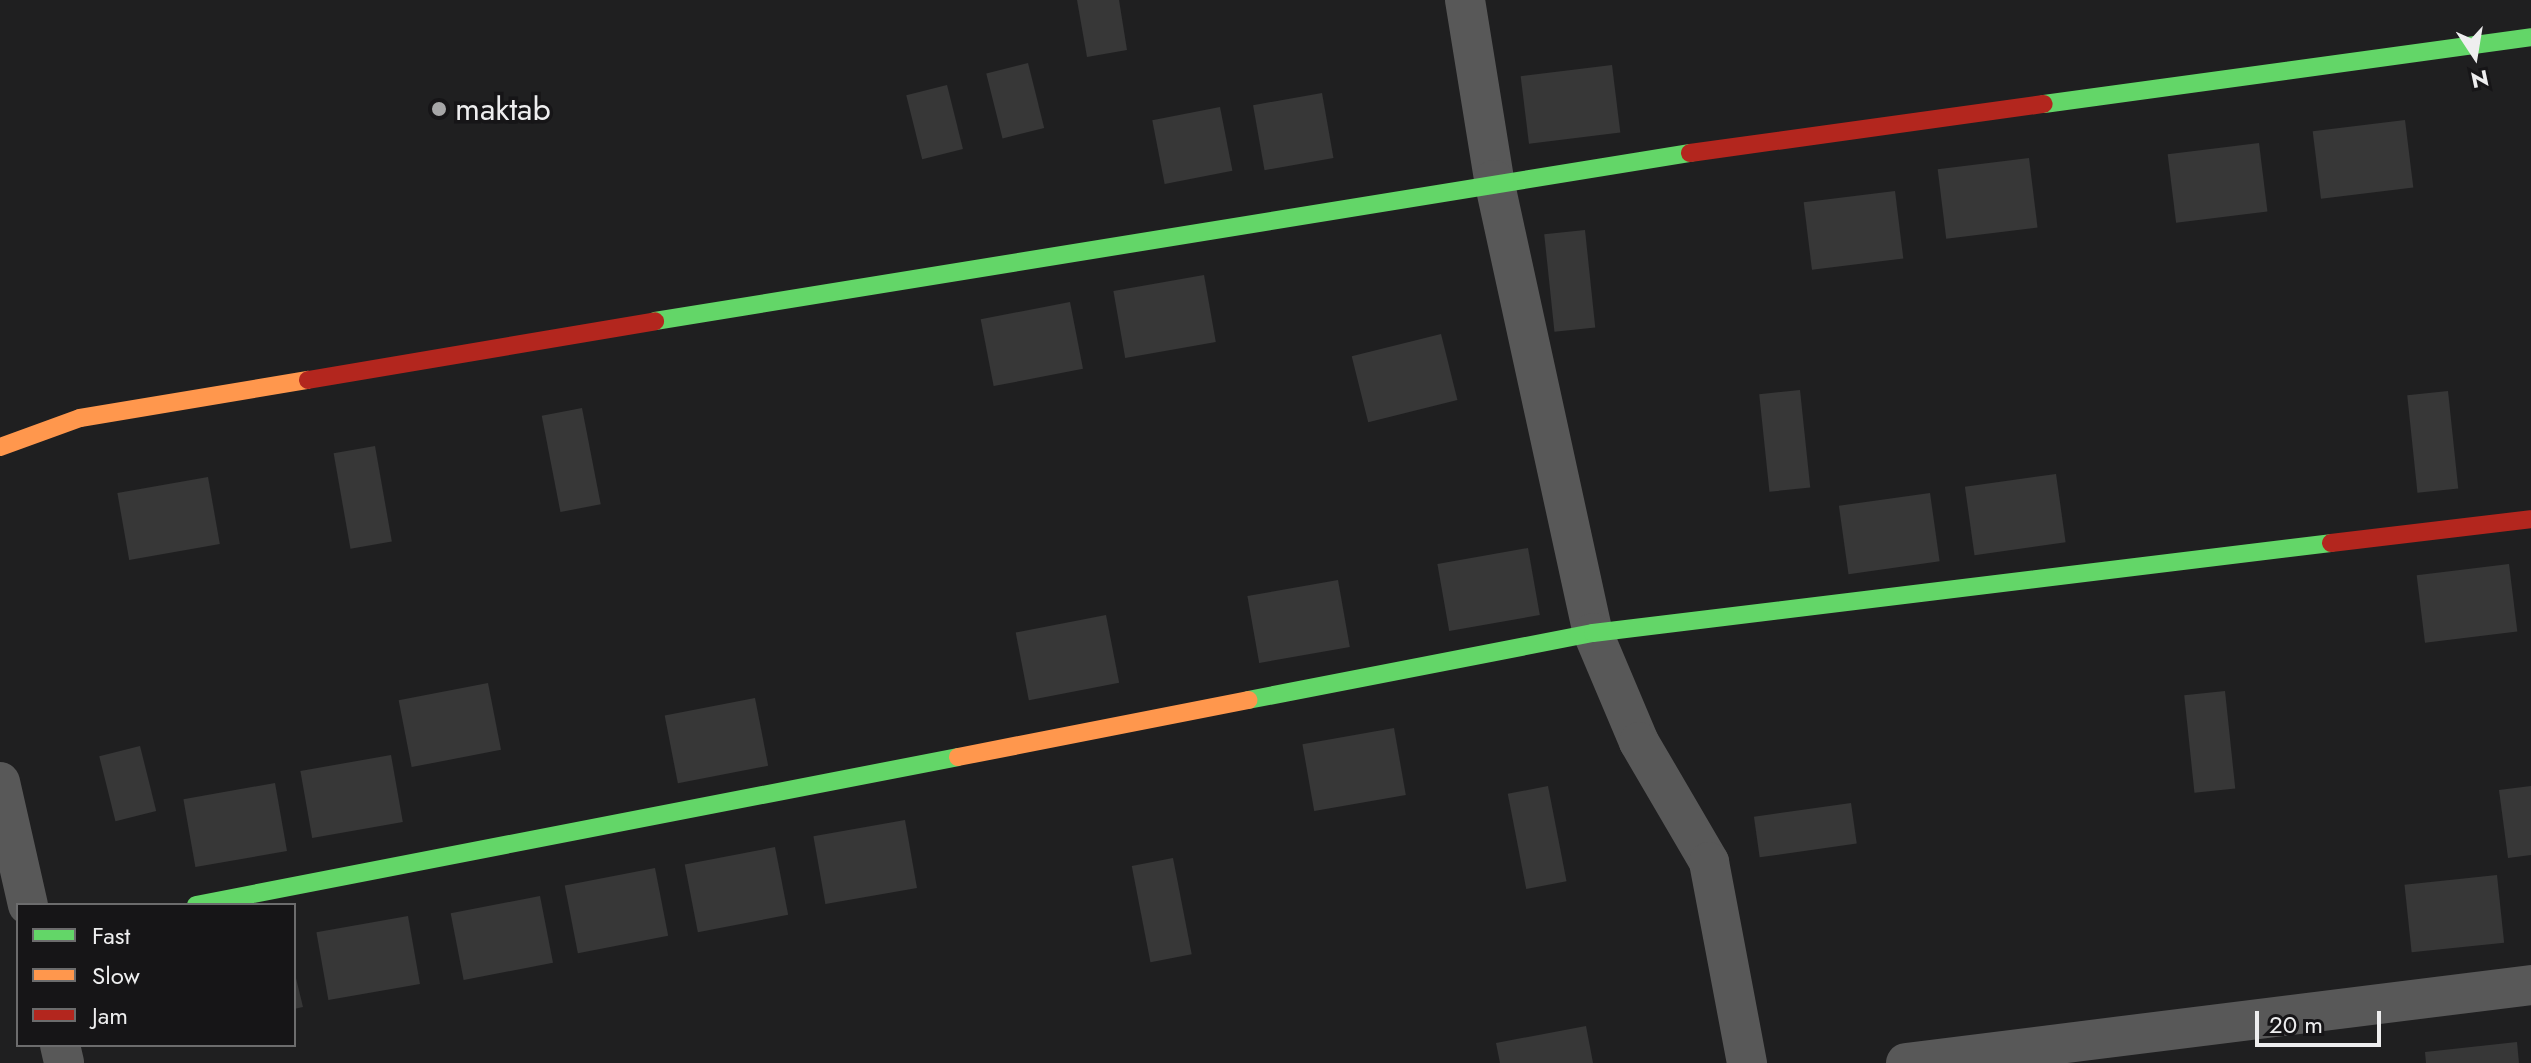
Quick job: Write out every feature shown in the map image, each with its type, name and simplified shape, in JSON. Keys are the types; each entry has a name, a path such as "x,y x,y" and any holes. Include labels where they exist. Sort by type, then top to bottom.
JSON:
{"street":[{"path":"1465,0 1494,180 1593,633 1639,742 1709,862 1747,1063"},
{"path":"0,447 80,418 1494,180 2531,37"},
{"path":"206,903 1593,633 2531,519"},
{"path":"0,782 28,903"},
{"path":"1906,1063 2531,985"}],"building":[{"path":"1077,0 1119,0 1127,50 1087,57"},
{"path":"1028,63 1044,128 1002,138 986,73"},
{"path":"1612,65 1620,132 1529,144 1521,76"},
{"path":"947,85 963,149 922,159 906,95"},
{"path":"1322,93 1333,158 1265,170 1253,105"},
{"path":"1220,107 1232,171 1165,184 1152,120"},
{"path":"2405,120 2413,187 2321,199 2313,131"},
{"path":"2259,143 2267,211 2176,223 2168,154"},
{"path":"2029,158 2038,227 1946,239 1938,169"},
{"path":"1895,191 1903,258 1812,270 1804,202"},
{"path":"1585,230 1595,327 1554,332 1544,234"},
{"path":"1204,275 1216,342 1125,358 1113,291"},
{"path":"1070,302 1083,369 994,386 981,319"},
{"path":"1441,334 1457,400 1368,422 1352,356"},
{"path":"1800,390 1810,487 1769,492 1759,394"},
{"path":"2448,391 2458,488 2417,493 2407,395"},
{"path":"582,408 601,504 560,512 542,416"},
{"path":"375,446 392,542 350,549 334,453"},
{"path":"2056,474 2066,542 1974,555 1965,487"},
{"path":"208,477 220,544 129,560 117,493"},
{"path":"1930,493 1940,561 1848,574 1839,506"},
{"path":"1528,548 1540,615 1449,631 1437,564"},
{"path":"2509,564 2517,631 2425,643 2417,575"},
{"path":"1338,580 1350,647 1259,663 1247,596"},
{"path":"1106,615 1119,683 1029,700 1016,633"},
{"path":"488,683 501,750 412,767 399,700"},
{"path":"2225,691 2235,788 2194,793 2184,695"},
{"path":"755,698 768,766 678,783 665,716"},
{"path":"1394,728 1406,795 1314,811 1302,744"},
{"path":"140,746 156,811 115,821 99,756"},
{"path":"391,755 403,822 312,838 300,771"},
{"path":"275,783 287,851 195,867 183,799"},
{"path":"1548,786 1567,881 1526,889 1508,794"},
{"path":"2531,786 2531,855 2508,858 2499,790"},
{"path":"1851,803 1857,844 1760,857 1754,817"},
{"path":"905,820 917,888 825,904 813,836"},
{"path":"775,847 788,915 698,932 685,865"},
{"path":"1173,858 1192,954 1150,962 1132,866"},
{"path":"655,868 668,936 578,953 565,886"},
{"path":"2497,875 2504,943 2412,952 2405,885"},
{"path":"540,896 553,963 464,980 451,913"},
{"path":"408,916 420,984 328,1000 316,932"},
{"path":"296,978 303,1007 296,1009"},
{"path":"1586,1026 1593,1063 1500,1063 1496,1043"},
{"path":"2517,1042 2519,1063 2426,1063 2425,1052"}],"traffic: fast":[{"path":"2044,104 2531,37"},
{"path":"655,321 1690,153"},
{"path":"1248,700 1593,633 2331,543"},
{"path":"206,903 958,757"}],"traffic: slow":[{"path":"0,447 80,418 308,380"},
{"path":"958,757 1248,700"}],"traffic: jam":[{"path":"1690,153 2044,104"},
{"path":"308,380 655,321"},
{"path":"2331,543 2531,519"}],"place":[{"name":"maktab","path":"439,109"}]}
